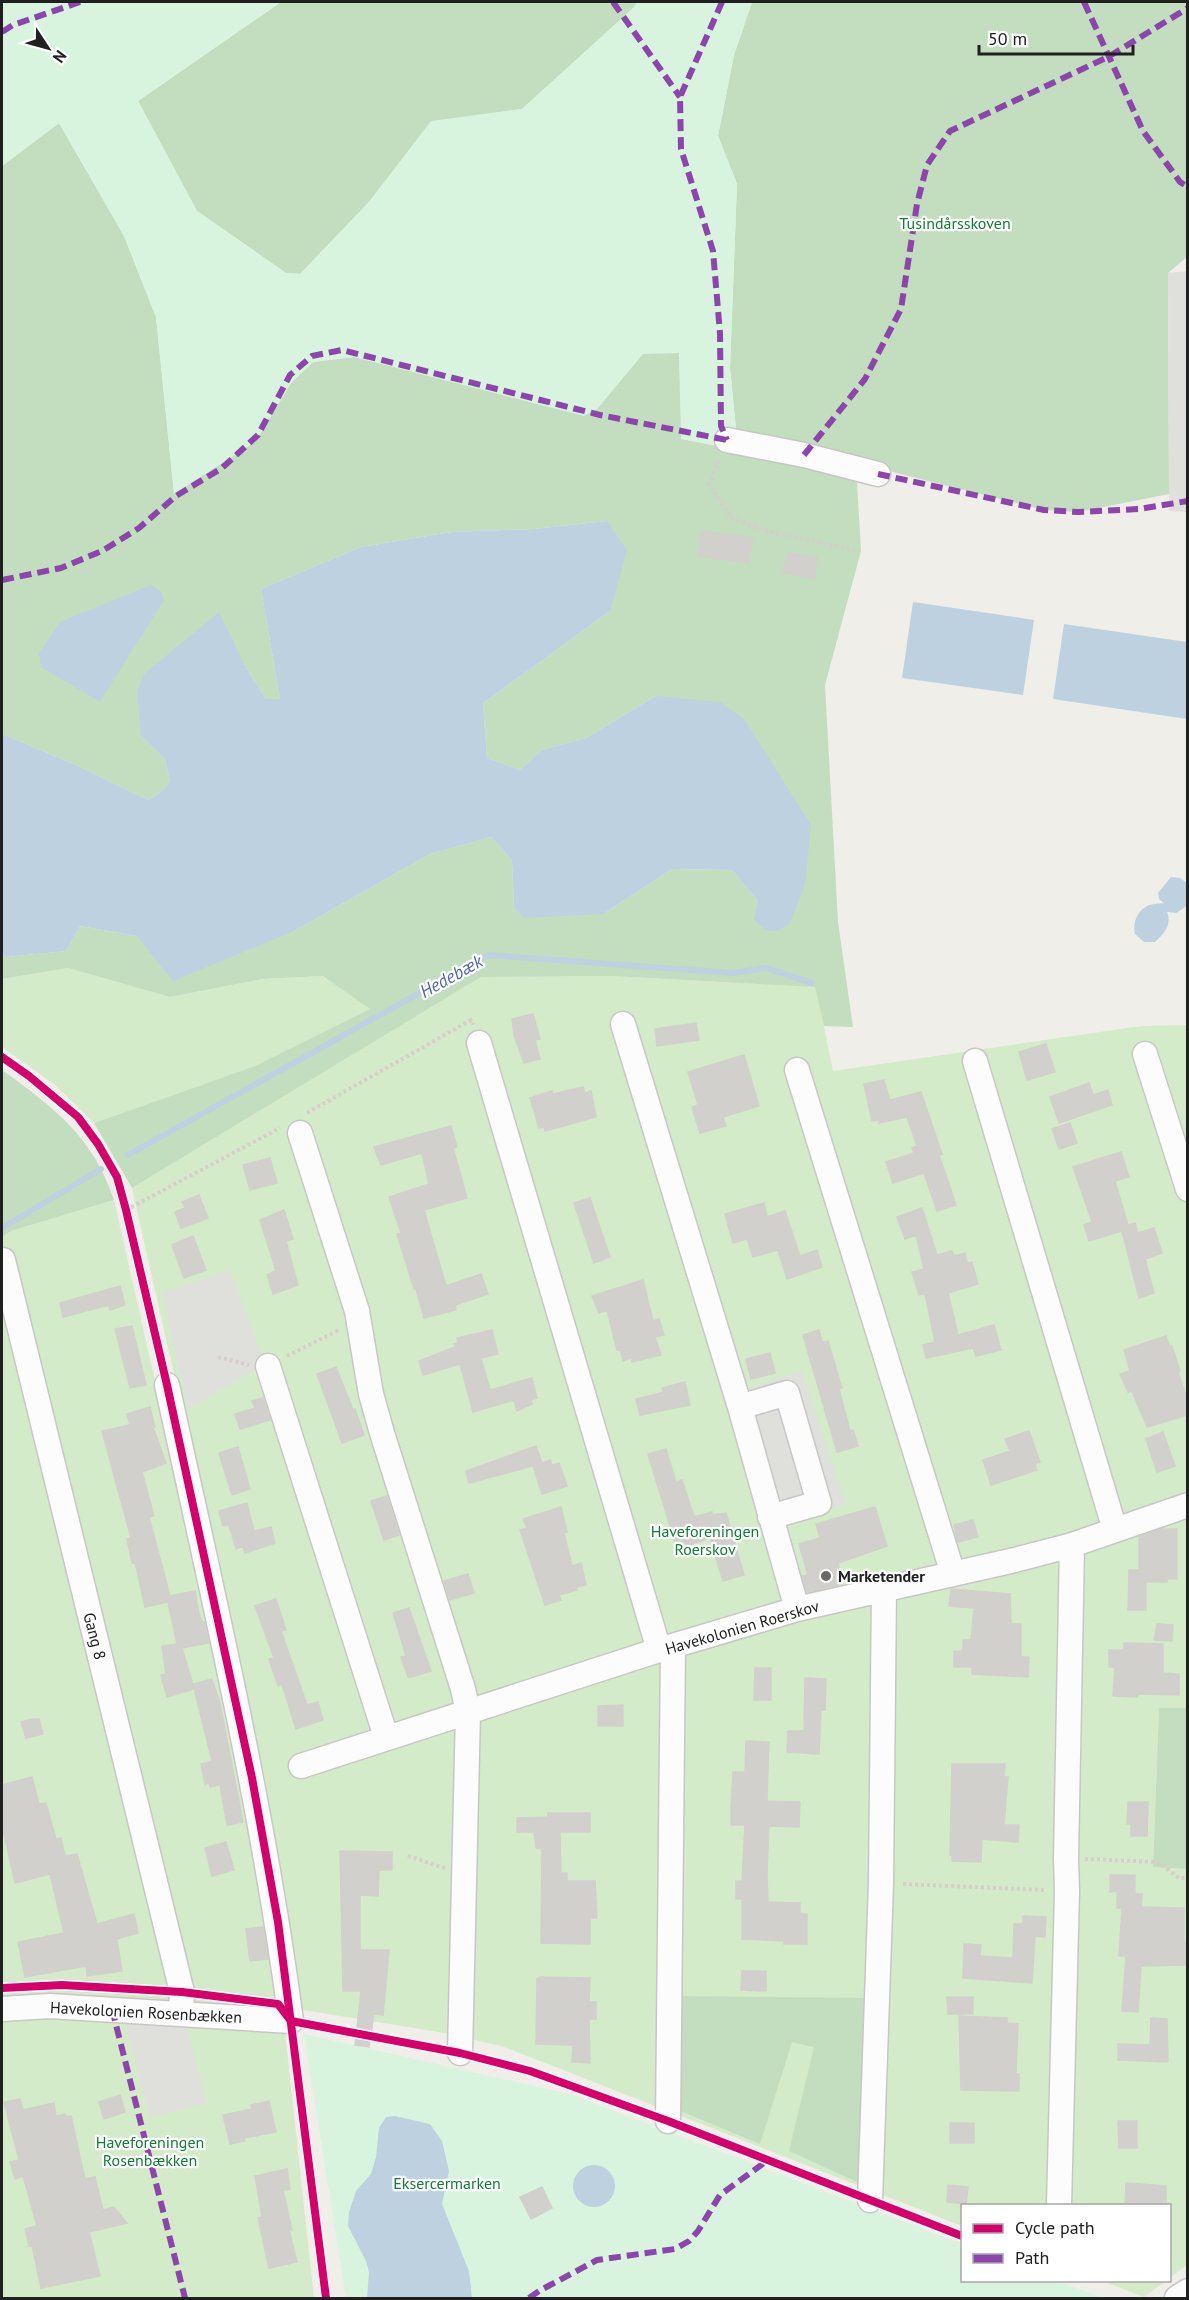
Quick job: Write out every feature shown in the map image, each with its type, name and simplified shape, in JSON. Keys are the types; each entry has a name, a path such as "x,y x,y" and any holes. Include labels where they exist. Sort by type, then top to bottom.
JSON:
{"street":[{"path":"727,440 804,455 878,474"},
{"path":"623,1024 740,1407 797,1609"},
{"path":"479,1043 666,1648 668,2121"},
{"path":"1145,1054 1188,1189"},
{"path":"975,1061 1114,1530"},
{"path":"797,1070 953,1574"},
{"path":"300,1133 357,1311 371,1394 379,1424 463,1689 468,1712 460,2053"},
{"name":"Gang 8","path":"3,1260 182,1992 181,2013"},
{"path":"268,1366 386,1737"},
{"name":"Havekolonien Rosenbækken","path":"2,2009 50,2006 291,2021 278,1922 252,1778 167,1385"},
{"path":"740,1407 787,1393 819,1503 770,1517"},
{"name":"Havekolonien Roerskov","path":"301,1766 666,1648 797,1609 1072,1545 1188,1505"},
{"path":"1059,2204 1067,1891 1072,1545"},
{"path":"870,2200 881,1883 884,1590"},
{"path":"1177,2298 1188,2291"}],"path":[{"path":"727,440 709,484 731,517 762,530 858,550"},
{"path":"123,1199 129,1221"},
{"path":"218,1357 239,1364 268,1366 338,1330 359,1325"},
{"path":"408,1856 464,1874"},
{"path":"1066,1858 1158,1862 1179,1878 1188,1878"},
{"path":"881,1883 1067,1891"}],"green space":[{"path":"2,2 281,2 138,101 197,211 286,273 300,274 369,202 431,121 522,109 637,2 752,2 734,55 718,136 737,184 730,368 738,450 681,439 679,353 643,354 597,409 584,416 354,357 313,362 291,383 255,442 174,494 156,317 124,236 59,123 2,166"},
{"path":"281,2 637,2 635,7 522,109 431,122 369,202 300,274 286,273 197,211 138,101"},
{"name":"Tusindårsskoven","path":"752,2 1187,2 1188,256 1168,273 1169,494 1078,512 1044,510 869,466 856,465 861,551 825,685 838,922 853,1027 824,1026 815,987 612,976 481,977 132,1188 94,1123 255,1066 370,1009 323,976 262,979 170,997 68,968 2,979 2,951 6,957 66,951 80,926 137,936 294,931 430,854 491,837 512,860 514,907 603,914 672,869 732,870 758,901 778,931 656,696 586,738 542,750 520,770 487,758 483,703 610,611 607,521 534,529 451,532 361,547 261,589 280,699 266,699 246,668 141,736 165,759 170,781 160,793 148,800 76,765 2,734 2,166 59,123 124,236 156,317 174,493 255,442 291,383 313,362 354,357 433,376 597,409 643,353 679,353 682,439 738,449 730,368 737,184 718,136 734,55"},
{"path":"68,968 170,997 262,979 324,976 370,1009 255,1066 94,1123 55,1085 2,1047 2,979"},
{"name":"Haveforeningen Roerskov","path":"612,976 816,987 833,1071 1141,1026 1187,1025 1188,1708 1159,1708 1153,1867 1187,1869 1187,2265 1171,2277 1171,2204 961,2204 961,2226 504,2047 451,2034 297,2009 266,1783 132,1188 481,977"},
{"path":"2,1070 38,1097 83,1140 105,1177 114,1200 11,1231 2,1237"},
{"name":"Haveforeningen Rosenbækken","path":"114,1200 228,1703 280,1986 314,2298 2,2298 2,1237 11,1231"},
{"path":"1159,1708 1187,1708 1187,1869 1153,1867"},
{"path":"681,1996 868,1998 866,2186 789,2151 814,2047 792,2042 760,2144 678,2110"},
{"name":"Eksercermarken","path":"304,2034 570,2094 961,2244 961,2282 1060,2282 1104,2298 346,2298"},
{"path":"1105,2282 1165,2282 1144,2297"}],"shaded area":[{"path":"1188,271 1187,512 1169,511 1168,273"},
{"path":"230,1270 265,1364 188,1409 162,1293"},
{"path":"802,1371 845,1504 770,1528 727,1395"},
{"path":"124,2019 185,2023 207,2103 150,2117"}],"water":[{"path":"607,521 627,550 610,611 483,703 487,758 520,770 542,750 586,738 656,696 720,702 744,719 811,825 805,884 790,923 778,931 765,930 754,920 758,901 732,870 672,869 603,914 524,918 514,907 512,860 491,837 430,854 294,931 173,981 137,936 80,926 66,951 6,957 2,951 2,734 76,765 148,800 160,793 170,781 165,759 141,736 137,692 143,675 219,612 246,668 266,699 280,699 261,589 361,547 451,532 534,529"},
{"path":"151,585 161,592 164,600 100,702 41,667 39,653 60,622"},
{"path":"913,602 1034,620 1023,695 902,678"},
{"path":"1064,624 1187,642 1187,719 1053,699"},
{"path":"1171,877 1180,878 1187,883 1187,906 1176,913 1167,912 1169,920 1165,932 1155,942 1144,942 1135,934 1136,919 1149,905 1164,903 1159,899 1158,893"},
{"path":"395,2116 430,2124 442,2141 449,2171 442,2204 469,2271 472,2298 367,2298 369,2272 366,2261 348,2226 349,2212 356,2191 371,2174 376,2157 379,2128 386,2117"},
{"path":"594,2165 602,2166 609,2171 614,2178 614,2194 609,2201 602,2206 594,2207 586,2206 579,2201 574,2194 573,2186 574,2178 579,2171 586,2166"}],"building":[{"path":"701,531 753,538 749,563 698,556"},
{"path":"787,553 817,557 814,579 783,573"},
{"path":"533,1014 540,1039 535,1040 540,1059 524,1063 514,1035 512,1019"},
{"path":"696,1023 699,1040 657,1046 655,1029"},
{"path":"1046,1044 1055,1072 1027,1080 1019,1052"},
{"path":"744,1055 759,1106 723,1117 726,1126 700,1133 692,1107 698,1105 688,1072"},
{"path":"884,1080 890,1100 921,1092 956,1205 937,1211 924,1173 893,1183 886,1162 914,1153 912,1148 917,1146 907,1117 879,1123 879,1120 872,1121 864,1084"},
{"path":"1089,1083 1093,1095 1108,1090 1112,1105 1059,1123 1050,1097"},
{"path":"583,1087 585,1093 591,1091 596,1117 545,1131 544,1127 539,1128 530,1098 552,1091 553,1094"},
{"path":"1070,1123 1077,1143 1059,1149 1052,1129"},
{"path":"451,1126 457,1147 453,1148 467,1198 424,1210 446,1286 481,1274 488,1294 455,1305 456,1310 424,1318 397,1234 401,1233 389,1197 429,1184 422,1153 381,1165 374,1147"},
{"path":"1121,1152 1129,1177 1115,1181 1128,1225 1135,1223 1138,1233 1154,1228 1162,1253 1145,1259 1154,1293 1139,1298 1122,1231 1089,1241 1084,1225 1092,1222 1073,1167"},
{"path":"270,1158 277,1183 250,1190 243,1165"},
{"path":"199,1195 208,1218 181,1228 175,1212 185,1208 182,1202"},
{"path":"590,1198 610,1257 594,1263 574,1203"},
{"path":"764,1203 767,1217 785,1211 800,1256 817,1250 822,1267 787,1279 778,1250 753,1257 747,1239 733,1243 725,1214"},
{"path":"922,1208 937,1255 952,1251 954,1256 965,1253 967,1263 972,1262 978,1284 948,1293 958,1335 994,1325 1001,1350 976,1356 973,1348 926,1358 923,1345 935,1342 925,1294 919,1295 912,1272 924,1269 916,1235 905,1239 897,1217"},
{"path":"284,1210 293,1239 286,1241 298,1285 273,1294 267,1275 275,1271 275,1268 260,1220"},
{"path":"193,1236 206,1270 184,1278 172,1245"},
{"path":"643,1280 653,1321 659,1319 664,1335 655,1337 661,1355 632,1362 631,1358 623,1361 620,1349 617,1350 607,1310 599,1313 592,1296"},
{"path":"120,1286 125,1305 110,1310 109,1305 63,1317 60,1303"},
{"path":"132,1326 146,1385 130,1388 115,1329"},
{"path":"492,1330 498,1354 481,1358 490,1390 532,1378 537,1398 531,1400 532,1404 517,1411 514,1400 473,1412 460,1364 423,1375 419,1361 455,1347 454,1344 458,1343 457,1338"},
{"path":"819,1330 822,1342 828,1341 842,1388 839,1389 850,1431 853,1430 858,1446 837,1452 803,1335"},
{"path":"1166,1336 1170,1347 1172,1346 1180,1371 1178,1372 1188,1402 1188,1415 1147,1427 1132,1391 1128,1392 1120,1374 1130,1371 1124,1350"},
{"path":"770,1353 775,1373 751,1379 746,1359"},
{"path":"336,1367 364,1435 342,1443 317,1374"},
{"path":"685,1382 690,1405 640,1415 636,1399 664,1392 662,1388"},
{"path":"263,1398 270,1420 240,1429 235,1414 255,1408 252,1401"},
{"path":"150,1407 155,1427 153,1427 166,1463 142,1472 154,1516 149,1517 170,1596 195,1591 199,1614 204,1622 209,1643 182,1648 194,1689 167,1697 161,1675 166,1674 162,1646 177,1644 168,1602 145,1607 135,1562 132,1563 127,1539 131,1538 102,1431 130,1425 127,1414"},
{"path":"1029,1431 1040,1462 1035,1464 1037,1470 991,1485 983,1460 1010,1451 1005,1439"},
{"path":"1163,1432 1175,1466 1157,1472 1146,1439"},
{"path":"536,1446 542,1463 550,1460 552,1465 559,1463 567,1486 542,1494 533,1466 469,1483 466,1471"},
{"path":"238,1447 250,1489 232,1495 219,1453"},
{"path":"666,1449 676,1482 682,1480 694,1517 712,1512 712,1515 726,1513 744,1575 723,1581 710,1538 677,1549 648,1454"},
{"path":"387,1496 399,1535 384,1540 371,1501"},
{"path":"247,1503 254,1531 271,1527 275,1543 245,1553 243,1546 236,1549 229,1525 223,1526 219,1511"},
{"path":"561,1507 567,1532 564,1533 572,1566 581,1563 586,1585 559,1595 561,1600 545,1605 520,1530 527,1528 523,1519"},
{"path":"875,1507 887,1546 838,1563 843,1584 807,1592 802,1576 808,1575 799,1544 820,1538 816,1524"},
{"path":"973,1520 978,1537 958,1542 954,1525"},
{"path":"1161,1529 1177,1529 1177,1579 1167,1579 1167,1582 1146,1582 1146,1610 1128,1610 1129,1570 1139,1570 1139,1537"},
{"path":"468,1574 474,1593 450,1600 444,1581"},
{"path":"951,1589 1010,1594 1011,1624 1021,1624 1021,1657 1029,1657 1028,1677 972,1674 972,1667 954,1667 954,1651 963,1651 963,1640 971,1640 974,1608 949,1606"},
{"path":"276,1599 286,1630 281,1631 307,1705 318,1702 323,1720 296,1729 282,1684 278,1686 269,1659 274,1658 255,1606"},
{"path":"409,1608 431,1671 412,1677 408,1677 401,1657 406,1656 393,1613"},
{"path":"1157,1624 1173,1625 1172,1641 1154,1640"},
{"path":"1124,1643 1163,1644 1163,1673 1179,1674 1179,1695 1113,1696 1115,1667 1109,1667 1109,1650 1124,1650"},
{"path":"755,1668 771,1668 771,1700 754,1700"},
{"path":"805,1678 826,1679 825,1710 821,1710 819,1754 787,1752 788,1731 804,1731"},
{"path":"212,1679 220,1703 243,1822 227,1825 220,1785 210,1787 209,1783 205,1784 201,1764 212,1761 193,1684"},
{"path":"623,1705 623,1726 598,1726 598,1706"},
{"path":"39,1719 43,1734 26,1738 21,1722"},
{"path":"746,1741 769,1742 767,1801 800,1802 799,1827 769,1826 768,1902 800,1903 800,1914 807,1914 807,1944 742,1939 742,1899 736,1899 736,1881 742,1881 745,1825 731,1825 731,1808 733,1772 745,1772"},
{"path":"952,1764 1005,1764 1004,1777 1008,1777 1004,1825 1019,1825 1018,1842 982,1839 981,1862 952,1861 952,1855 950,1855"},
{"path":"32,1777 39,1804 46,1803 56,1839 61,1838 65,1856 77,1854 97,1924 134,1914 138,1933 117,1939 122,1971 87,1976 86,1966 25,1977 18,1942 64,1933 50,1874 15,1883 2,1825 2,1785"},
{"path":"1128,1802 1148,1802 1147,1836 1131,1836 1131,1824 1127,1824"},
{"path":"548,1813 590,1813 590,1832 560,1832 561,1873 567,1873 567,1881 595,1881 597,1918 590,1918 590,1944 541,1943 542,1848 536,1848 534,1832 517,1832 517,1818 548,1817"},
{"path":"226,1842 234,1870 212,1876 205,1848"},
{"path":"340,1851 392,1852 392,1870 379,1870 378,1896 360,1895 360,1950 389,1950 383,2015 374,2014 369,2047 355,2045 361,1991 343,1991"},
{"path":"1110,1875 1135,1875 1135,1894 1142,1894 1141,1907 1184,1908 1184,1943 1188,1943 1188,1965 1141,1966 1138,2012 1122,2011 1126,1956 1119,1956 1122,1908 1117,1908 1117,1891 1110,1892"},
{"path":"1023,1916 1046,1917 1045,1937 1035,1936 1032,1983 963,1978 964,1944 981,1945 980,1956 1013,1958 1014,1924 1023,1924"},
{"path":"263,1927 268,1959 250,1961 246,1929"},
{"path":"742,1971 766,1971 766,1991 741,1990"},
{"path":"540,1977 590,1978 589,2002 596,2002 596,2019 589,2019 590,2063 572,2062 573,2045 536,2044 537,1979"},
{"path":"947,1997 973,1997 973,2014 948,2014"},
{"path":"959,2016 1007,2018 1007,2023 1018,2024 1016,2074 1019,2074 1019,2091 961,2090"},
{"path":"1151,2018 1167,2019 1168,2062 1118,2060 1118,2044 1150,2045"},
{"path":"120,2095 125,2112 104,2119 99,2102"},
{"path":"20,2099 23,2110 54,2103 56,2116 65,2114 66,2117 71,2116 85,2179 95,2177 103,2210 114,2207 127,2223 89,2232 100,2276 41,2288 32,2245 29,2246 25,2229 37,2226 23,2176 15,2179 10,2162 19,2160 4,2102"},
{"path":"269,2101 276,2132 244,2138 245,2141 230,2144 223,2115 252,2109 251,2105"},
{"path":"1118,2121 1137,2121 1137,2148 1119,2148"},
{"path":"950,2123 974,2123 974,2143 950,2143"},
{"path":"287,2169 290,2189 283,2190 297,2262 269,2268 258,2218 262,2217 255,2176"},
{"path":"1126,2183 1166,2186 1166,2204 1125,2204"},
{"path":"948,2185 968,2187 966,2204 947,2202"},
{"path":"542,2187 552,2208 531,2219 520,2197"}],"waterway":[{"name":"Hedebæk","path":"128,1155 488,955 733,973 766,968 812,983"},
{"name":"Hedebæk","path":"2,1228 101,1169"}],"marked path":[{"path":"2,32 13,25 80,2"},
{"path":"613,2 680,97"},
{"path":"722,2 680,97 681,149 713,251 720,333 721,426 727,440"},
{"path":"1084,2 1143,131 1180,182 1188,187"},
{"path":"804,455 865,379 901,309 917,204 927,165 950,131 1108,57 1188,8"},
{"path":"2,580 61,568 102,551 139,528 176,496 222,468 258,435 290,375 312,356 342,350 600,415 727,440"},
{"path":"878,474 1044,510 1078,512 1139,509 1188,501"},
{"path":"112,2009 185,2298"},
{"path":"529,2298 597,2260 675,2249 689,2241 698,2231 720,2195 768,2160"}],"cycle path":[{"path":"2,1057 29,1076 78,1117 98,1144 117,1177 126,1210 167,1385 252,1778 278,1922 326,2298"},
{"path":"2,1988 62,1985 182,1992 278,2004 291,2021 460,2053 530,2071 668,2121 961,2236"}],"place":[{"name":"Marketender","path":"826,1576"}]}
